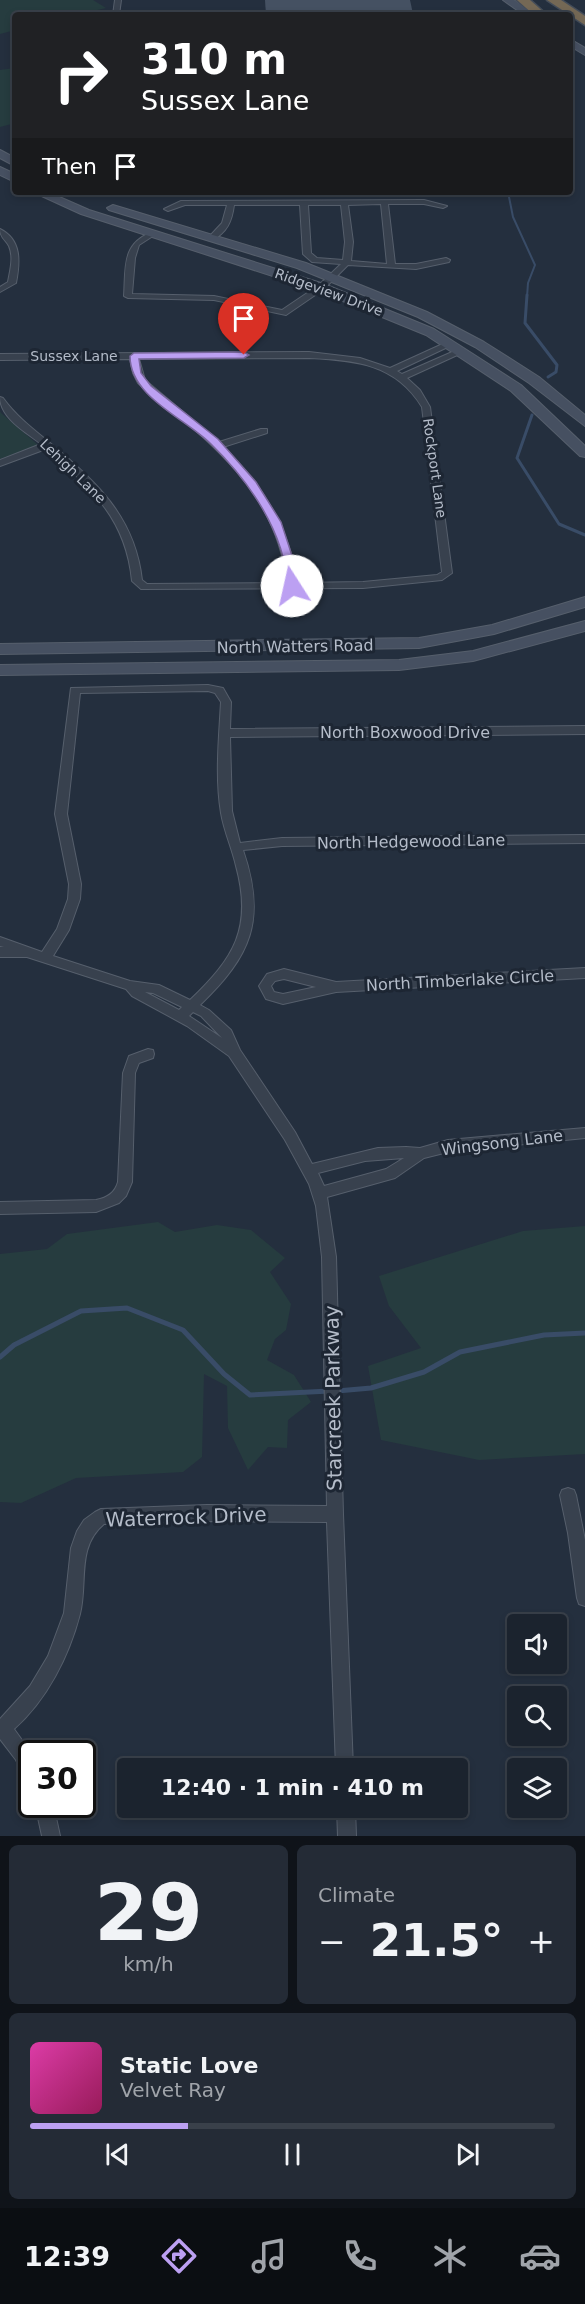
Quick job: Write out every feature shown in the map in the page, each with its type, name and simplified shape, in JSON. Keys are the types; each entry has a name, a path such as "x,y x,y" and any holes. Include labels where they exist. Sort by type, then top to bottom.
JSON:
{"highway":[{"path":"523,0 537,12"},
{"path":"553,0 571,12"}],"main road":[{"path":"508,0 526,12"},
{"name":"Ridgeview Drive","path":"46,195 85,212 320,287 370,306 450,344 498,374 536,406 585,453"},
{"name":"Ridgeview Drive","path":"76,195 333,278 418,310 487,346 559,398 585,422"},
{"path":"450,344 463,341 487,346"},
{"path":"536,406 559,398"},
{"name":"North Watters Road","path":"0,649 351,646 419,643 494,629 585,602"},
{"name":"North Watters Road","path":"0,670 399,665 473,656 585,626"}],"street":[{"path":"152,234 136,244 131,258 128,296 214,298 283,313 333,278 346,263 349,255 344,202"},
{"path":"384,202 392,266"},
{"path":"168,208 184,203 424,202 442,206"},
{"path":"212,238 224,230 229,221 231,203"},
{"path":"304,203 307,254 315,260 392,266 435,265 446,260"},
{"path":"0,231 11,241 17,256 12,284 4,289"},
{"path":"396,374 450,344"},
{"path":"396,374 462,351"},
{"name":"Sussex Lane","path":"0,357 325,355 357,360 396,374"},
{"path":"134,356 137,373 147,388 219,446 251,482 271,515 289,564 292,586"},
{"name":"Rockport Lane","path":"292,586 392,584 439,578 446,574 448,569 426,407 418,392 396,374"},
{"name":"Lehigh Lane","path":"0,400 10,414 95,489 116,515 132,549 137,581 141,586 149,588 292,586"},
{"path":"219,446 264,431"},
{"path":"0,464 47,445"},
{"path":"46,957 63,930 74,898 75,884 61,814 75,690 214,688 226,697 226,813 248,894 246,933 229,970 180,1017"},
{"name":"North Boxwood Drive","path":"225,733 585,730"},
{"name":"North Hedgewood Lane","path":"237,847 282,842 585,839"},
{"name":"Starcreek Parkway","path":"0,941 130,986 155,988 192,1006 227,1033 234,1052 310,1170 320,1193 327,1231 331,1314 334,1486 345,1758"},
{"name":"Starcreek Parkway","path":"0,952 27,952"},
{"name":"North Timberlake Circle","path":"336,987 284,974 271,977 265,986 270,996 283,999 336,987 585,973"},
{"name":"Starcreek Parkway","path":"130,986 136,993 180,1017 234,1052"},
{"path":"0,1208 96,1206 112,1200 123,1189 129,1073 134,1060 148,1054"},
{"name":"Wingsong Lane","path":"310,1170 382,1151 395,1150 420,1154 476,1142 585,1133"},
{"name":"Wingsong Lane","path":"320,1193 390,1174 420,1154"},
{"path":"568,1495 585,1598"},
{"name":"Waterrock Drive","path":"1,1729 28,1701 56,1657 72,1612 79,1540 88,1525 101,1517 207,1513 335,1514"},
{"path":"1,1729 18,1749"},
{"path":"47,1818 51,1836"},
{"path":"346,1818 347,1836"}],"green space":[{"path":"0,0 93,0 106,8 89,12 12,12 12,31 0,34"},
{"path":"12,68 12,124 0,127 0,70"},
{"path":"0,411 1,413 38,445 0,459"},
{"path":"158,1222 175,1232 217,1225 251,1230 285,1258 270,1272 291,1304 286,1330 275,1339 267,1360 294,1375 311,1402 288,1420 287,1448 268,1447 248,1470 228,1428 227,1386 204,1374 202,1457 183,1472 76,1478 21,1503 0,1502 0,1254 47,1249 67,1234"},
{"path":"585,1226 585,1454 479,1460 381,1440 368,1366 421,1348 389,1306 379,1276 523,1231"}],"building":[{"path":"265,0 410,0 413,12 266,12"}],"waterway":[{"path":"509,195 513,217 535,265 528,283 527,297"},
{"path":"527,295 525,323 557,365 556,372 548,377"},
{"path":"532,415 517,458 559,524 585,535"},
{"path":"0,1357 14,1345 81,1311 127,1308 183,1330 224,1374 250,1395 330,1391"},
{"path":"337,1391 371,1388 424,1372 460,1352 544,1335 585,1333"}],"route":[{"path":"244,355 134,356 137,373 147,388 214,441 237,464 264,500 283,544 292,574 292,586"}]}
